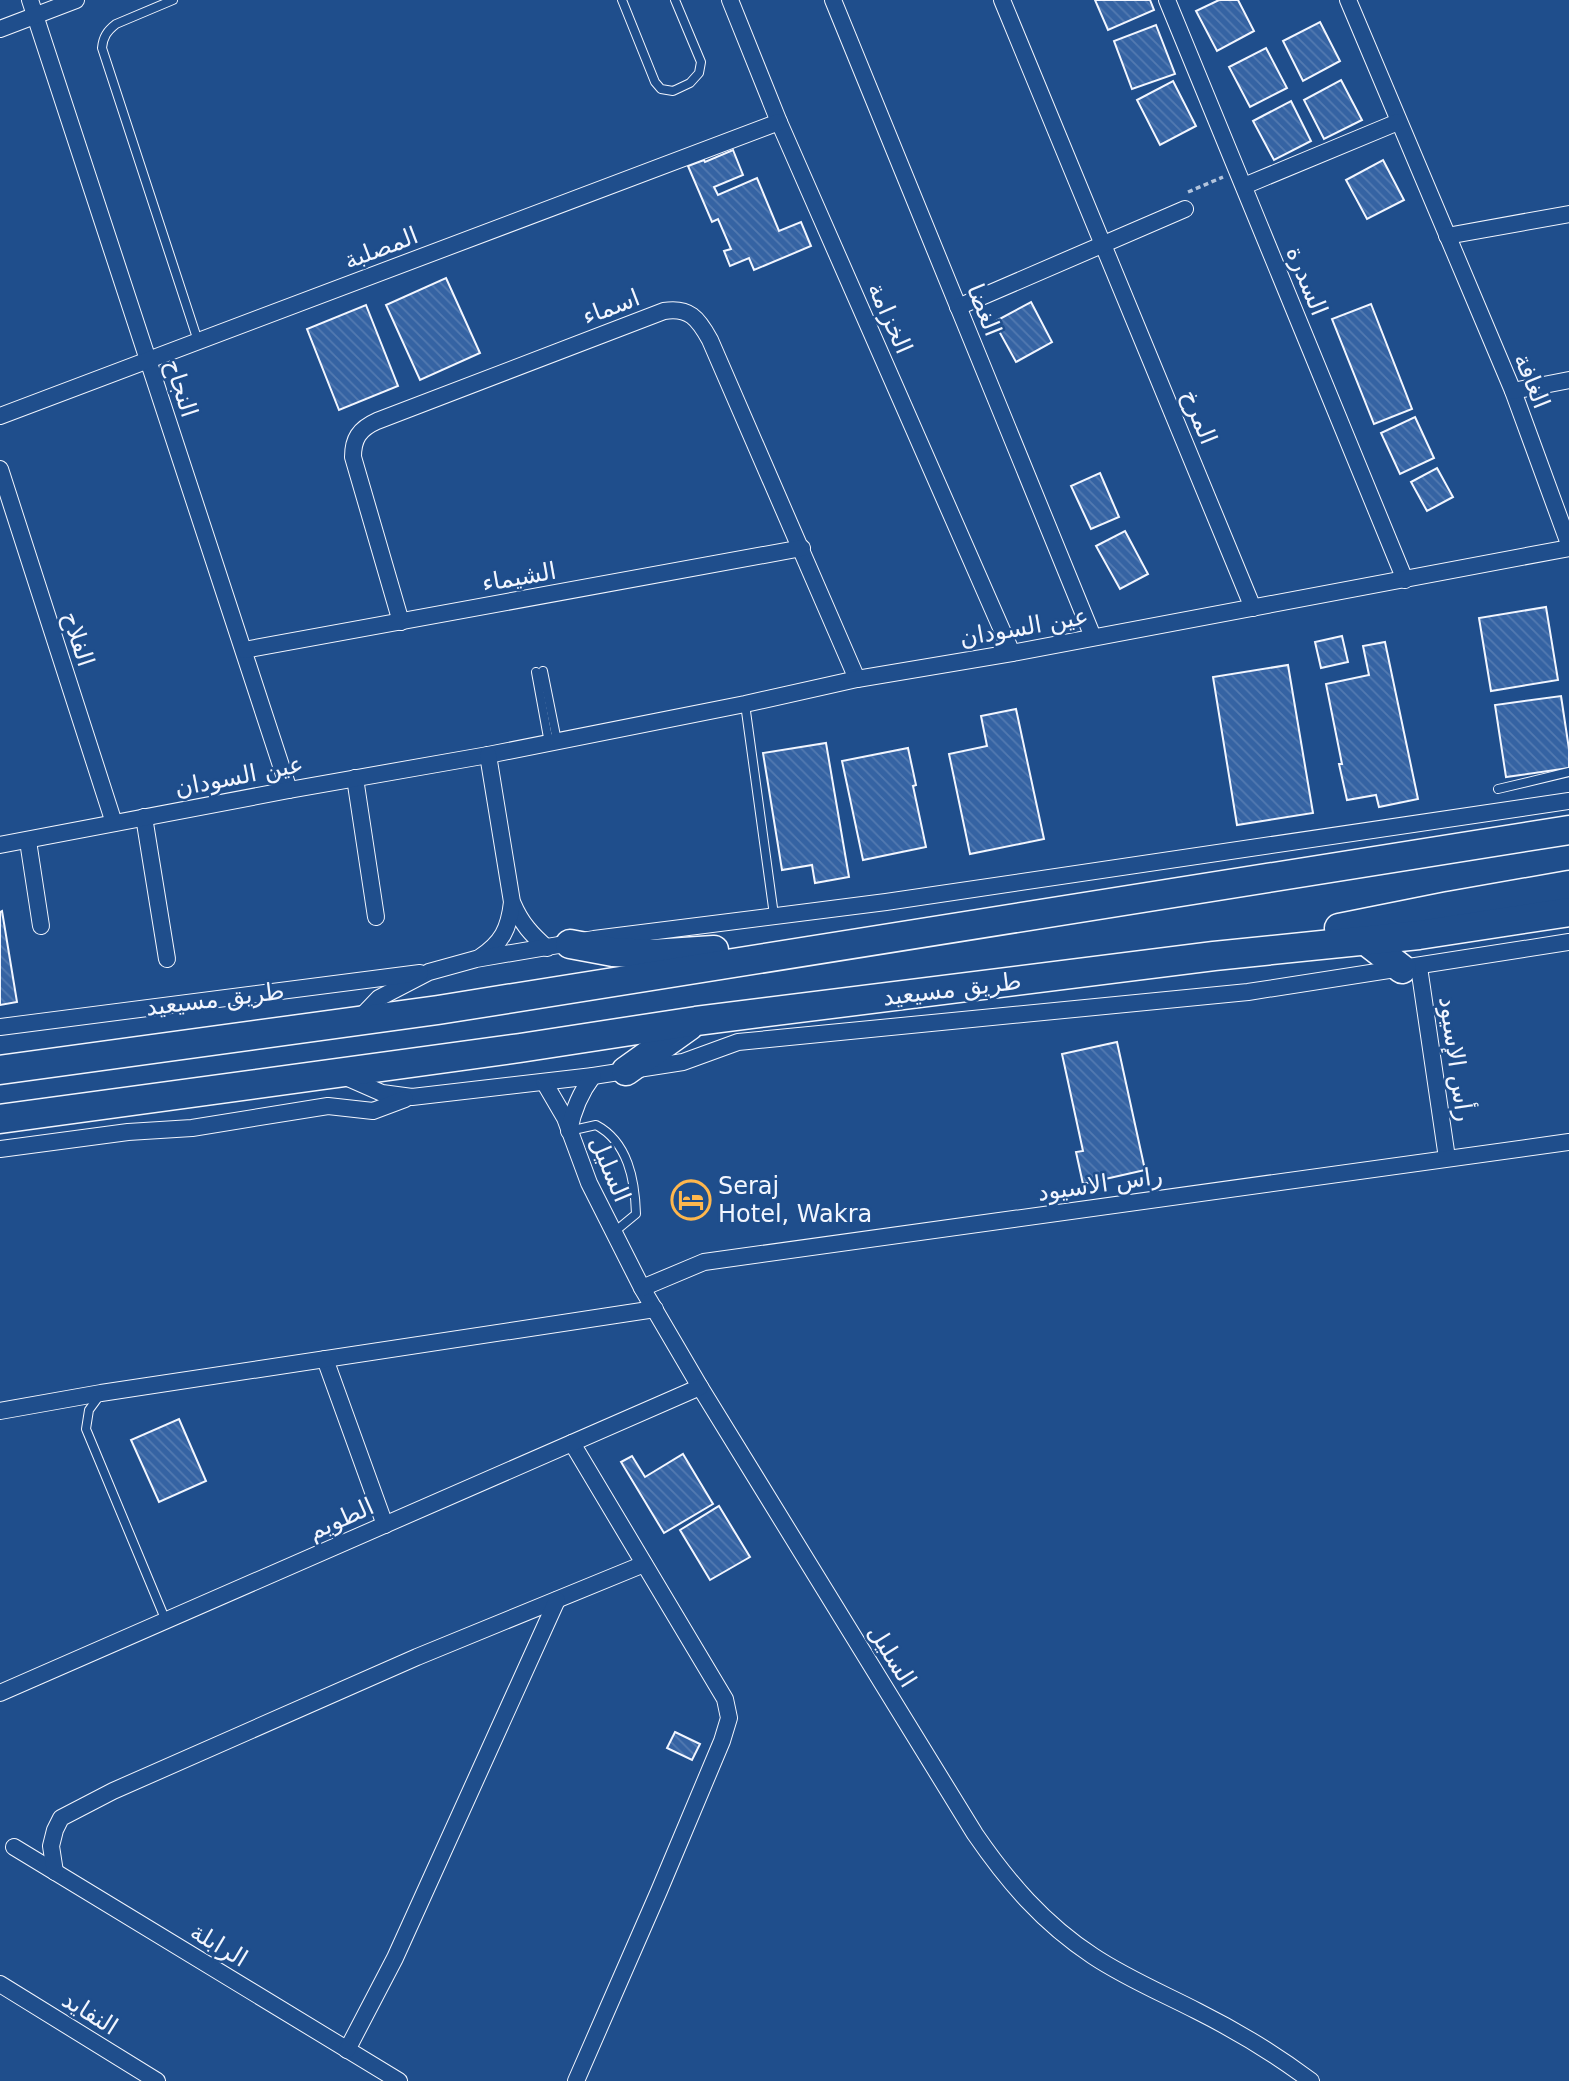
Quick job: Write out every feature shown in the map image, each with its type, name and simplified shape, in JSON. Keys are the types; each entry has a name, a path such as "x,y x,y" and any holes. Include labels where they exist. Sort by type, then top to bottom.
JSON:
{"highway":[{"name":"طريق مسيعيد","path":"0,1070 358,1021 1569,830"},
{"path":"1214,956 1380,919 1569,885"},
{"name":"طريق مسيعيد","path":"0,1119 696,1021 1214,956 1419,935 1569,912"},
{"path":"1366,941 1411,968"},
{"path":"559,946 652,954 864,943"},
{"path":"626,1071 696,1021"}],"street":[{"path":"0,29 32,8 76,0"},
{"name":"الخزامة","path":"730,0 779,122 1012,653"},
{"name":"الغضا","path":"833,0 1093,637"},
{"name":"المرخ","path":"1002,0 1253,608"},
{"name":"السدرة","path":"1167,0 1405,580"},
{"name":"الغافة","path":"1348,0 1513,391 1569,546"},
{"name":"النجاح","path":"32,8 289,790"},
{"name":"المصلبة","path":"0,416 779,122"},
{"path":"1241,178 1398,122"},
{"path":"958,307 1185,209"},
{"path":"1447,236 1569,214"},
{"name":"اسماء","path":"401,622 353,457 353,446 358,435 366,426 376,421 664,311 678,309 692,315 703,326 857,679"},
{"path":"1513,391 1569,380"},
{"name":"الفلاح","path":"0,468 114,823"},
{"name":"عين السودان","path":"0,845 488,755 857,679 1405,580 1569,546"},
{"name":"الشيماء","path":"244,650 802,548"},
{"path":"488,755 512,902 520,920 532,935 559,946"},
{"path":"355,778 376,917"},
{"name":"طريق مسيعيد","path":"0,1027 429,972 476,959 594,939 900,900 1569,802"},
{"path":"144,817 167,959"},
{"path":"28,841 41,926"},
{"path":"476,959 492,950 503,936 510,920 512,902"},
{"name":"طريق مسيعيد","path":"0,1149 128,1132 192,1128 328,1106 373,1111 412,1097 593,1076 683,1062 738,1042 1248,992 1569,942"},
{"name":"رأس الإسيود","path":"1411,968 1447,1158"},
{"name":"طريق مسيعيد","path":"358,1021 379,998 429,972"},
{"name":"طريق مسيعيد","path":"336,1073 382,1093 412,1097"},
{"name":"السليل","path":"569,1131 577,1102 593,1076"},
{"name":"السليل","path":"544,1082 559,1106 589,1183 642,1288 700,1387 975,1834 1003,1875 1023,1898 1099,1961 1224,2025 1259,2045 1311,2081"},
{"name":"راس الاسيود","path":"642,1288 704,1262 1569,1142"},
{"path":"0,1411 101,1393 655,1310"},
{"path":"325,1359 385,1525"},
{"name":"الطويم","path":"0,1693 700,1387"},
{"path":"572,1443 725,1699 729,1718 659,1892 576,2081"},
{"path":"55,1872 51,1846 61,1818 113,1791 417,1657 644,1564"},
{"path":"347,2050 395,1958 557,1600"},
{"name":"الرابلة","path":"14,1847 399,2081"},
{"name":"النفايد","path":"0,1984 157,2081"}],"lane":[{"path":"173,0 116,24 103,38 102,48 198,341"},
{"path":"622,0 654,82 661,89 673,90 690,83 699,73 701,62 675,0"},
{"path":"540,672 553,742"},
{"path":"746,704 774,915"},
{"path":"1498,789 1569,772"},
{"path":"569,1131 596,1125 609,1132 621,1147 631,1175 636,1214 613,1233"},
{"path":"101,1393 89,1410 86,1429 166,1621"}],"path":[{"path":"1185,209 1181,195 1241,178"}],"building":[{"path":"1095,0 1150,0 1154,10 1108,30"},
{"path":"1219,0 1238,0 1254,31 1217,51 1196,11"},
{"path":"1320,22 1340,61 1303,81 1283,41"},
{"path":"1156,25 1175,74 1132,89 1114,41"},
{"path":"1266,48 1287,88 1250,107 1229,67"},
{"path":"1341,80 1362,120 1324,139 1304,100"},
{"path":"1173,81 1196,126 1160,145 1137,100"},
{"path":"1291,101 1311,141 1274,160 1253,121"},
{"path":"733,150 743,175 714,187 718,195 757,178 779,231 801,222 811,246 754,270 749,258 730,266 724,251 731,249 718,219 712,222 688,166"},
{"path":"1383,160 1404,200 1367,219 1346,180"},
{"path":"446,278 480,353 420,380 386,305"},
{"path":"1031,302 1052,342 1016,362 994,322"},
{"path":"1371,304 1412,409 1374,424 1332,319"},
{"path":"366,305 398,386 339,410 307,329"},
{"path":"1415,417 1434,458 1400,474 1381,433"},
{"path":"1437,468 1453,497 1427,511 1411,482"},
{"path":"1100,473 1119,517 1091,529 1071,486"},
{"path":"1125,531 1148,574 1120,589 1096,546"},
{"path":"1546,607 1558,680 1491,691 1479,618"},
{"path":"1342,636 1348,662 1321,668 1315,642"},
{"path":"1385,642 1418,799 1379,807 1376,795 1347,800 1326,684 1369,675 1363,646"},
{"path":"1288,665 1313,813 1237,825 1213,677"},
{"path":"1561,696 1569,768 1506,777 1495,705"},
{"path":"1016,709 1044,839 970,854 949,754 987,746 981,716"},
{"path":"826,743 849,877 815,883 812,865 782,870 763,753"},
{"path":"908,748 926,847 863,860 842,761"},
{"path":"2,911 17,1002 0,1005 0,912"},
{"path":"1117,1042 1145,1170 1083,1184 1076,1152 1083,1151 1062,1054"},
{"path":"179,1419 206,1481 159,1502 131,1440"},
{"path":"683,1454 713,1504 664,1533 621,1462 632,1456 645,1477"},
{"path":"719,1506 750,1557 710,1580 680,1530"},
{"path":"675,1732 700,1744 692,1760 667,1748"}],"place":[{"name":"Seraj Hotel, Wakra","path":"691,1200"}]}
